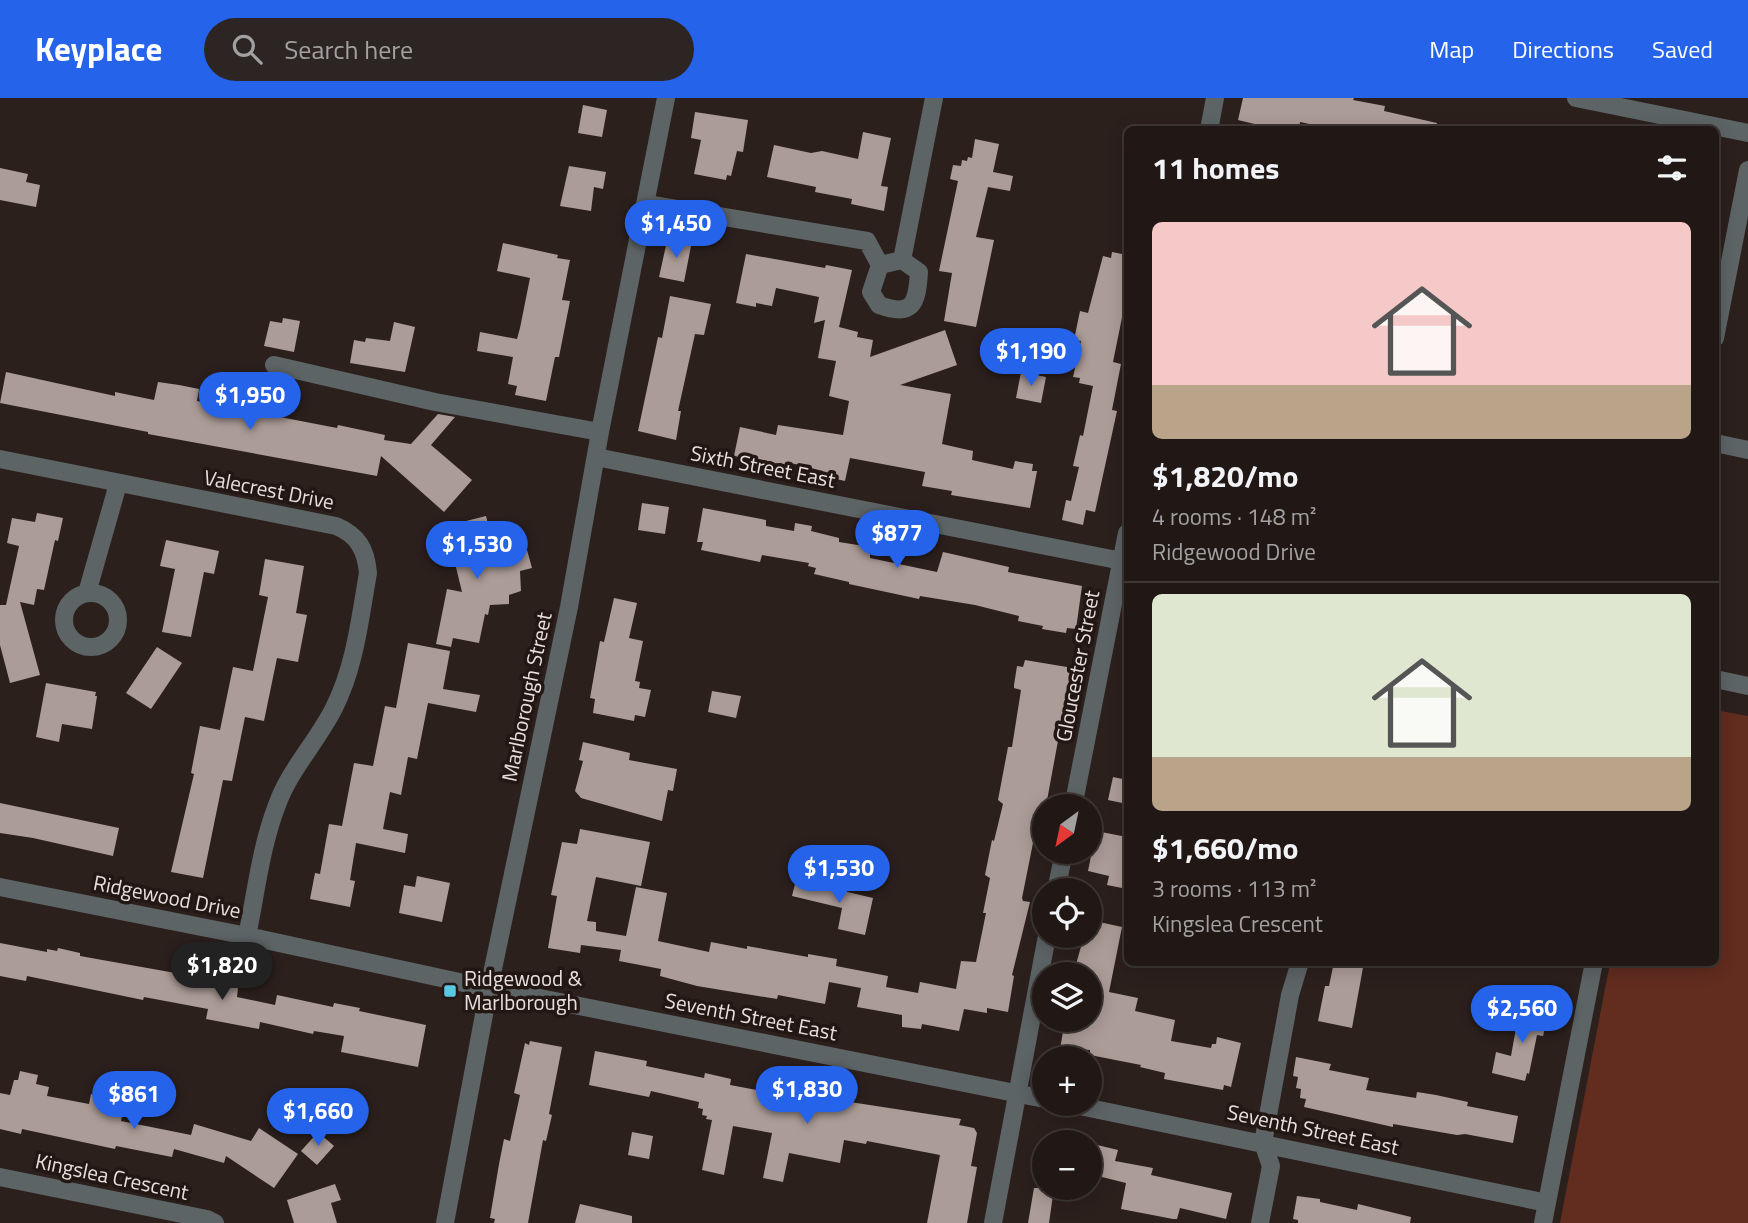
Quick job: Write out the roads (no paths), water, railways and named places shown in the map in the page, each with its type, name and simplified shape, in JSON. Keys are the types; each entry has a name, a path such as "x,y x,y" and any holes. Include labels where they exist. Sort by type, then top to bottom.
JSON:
{"street":[{"name":"Marlborough Street","path":"445,1223 489,988 569,607 600,432 666,98"},
{"path":"902,261 934,98"},
{"path":"1210,126 1215,98"},
{"path":"1576,98 1714,126"},
{"path":"1719,127 1748,133"},
{"path":"1719,318 1748,170"},
{"path":"647,204 867,241 880,265 871,292 878,305 896,311 908,307 918,296 919,272 902,261 880,265"},
{"path":"274,365 435,402 600,432"},
{"path":"1719,444 1748,450"},
{"name":"Sixth Street East","path":"596,457 1124,562"},
{"name":"Valecrest Drive","path":"0,458 336,526 352,534 363,547 368,573 345,683 328,721 293,771 277,805 270,825 247,936"},
{"path":"87,593 118,484"},
{"name":"Gloucester Street","path":"1076,794 1124,562"},
{"path":"1719,680 1748,686"},
{"name":"Ridgewood Drive","path":"0,887 489,988"},
{"path":"993,1223 1045,948"},
{"path":"1260,1223 1272,1166 1263,1143 1290,995 1299,966"},
{"path":"1544,1223 1593,966"},
{"name":"Seventh Street East","path":"489,988 1032,1097"},
{"name":"Seventh Street East","path":"1102,1110 1547,1203"},
{"name":"Kingslea Crescent","path":"0,1177 207,1219 215,1223"}],"place":[{"name":"Ridgewood & Marlborough","path":"450,991"}]}
